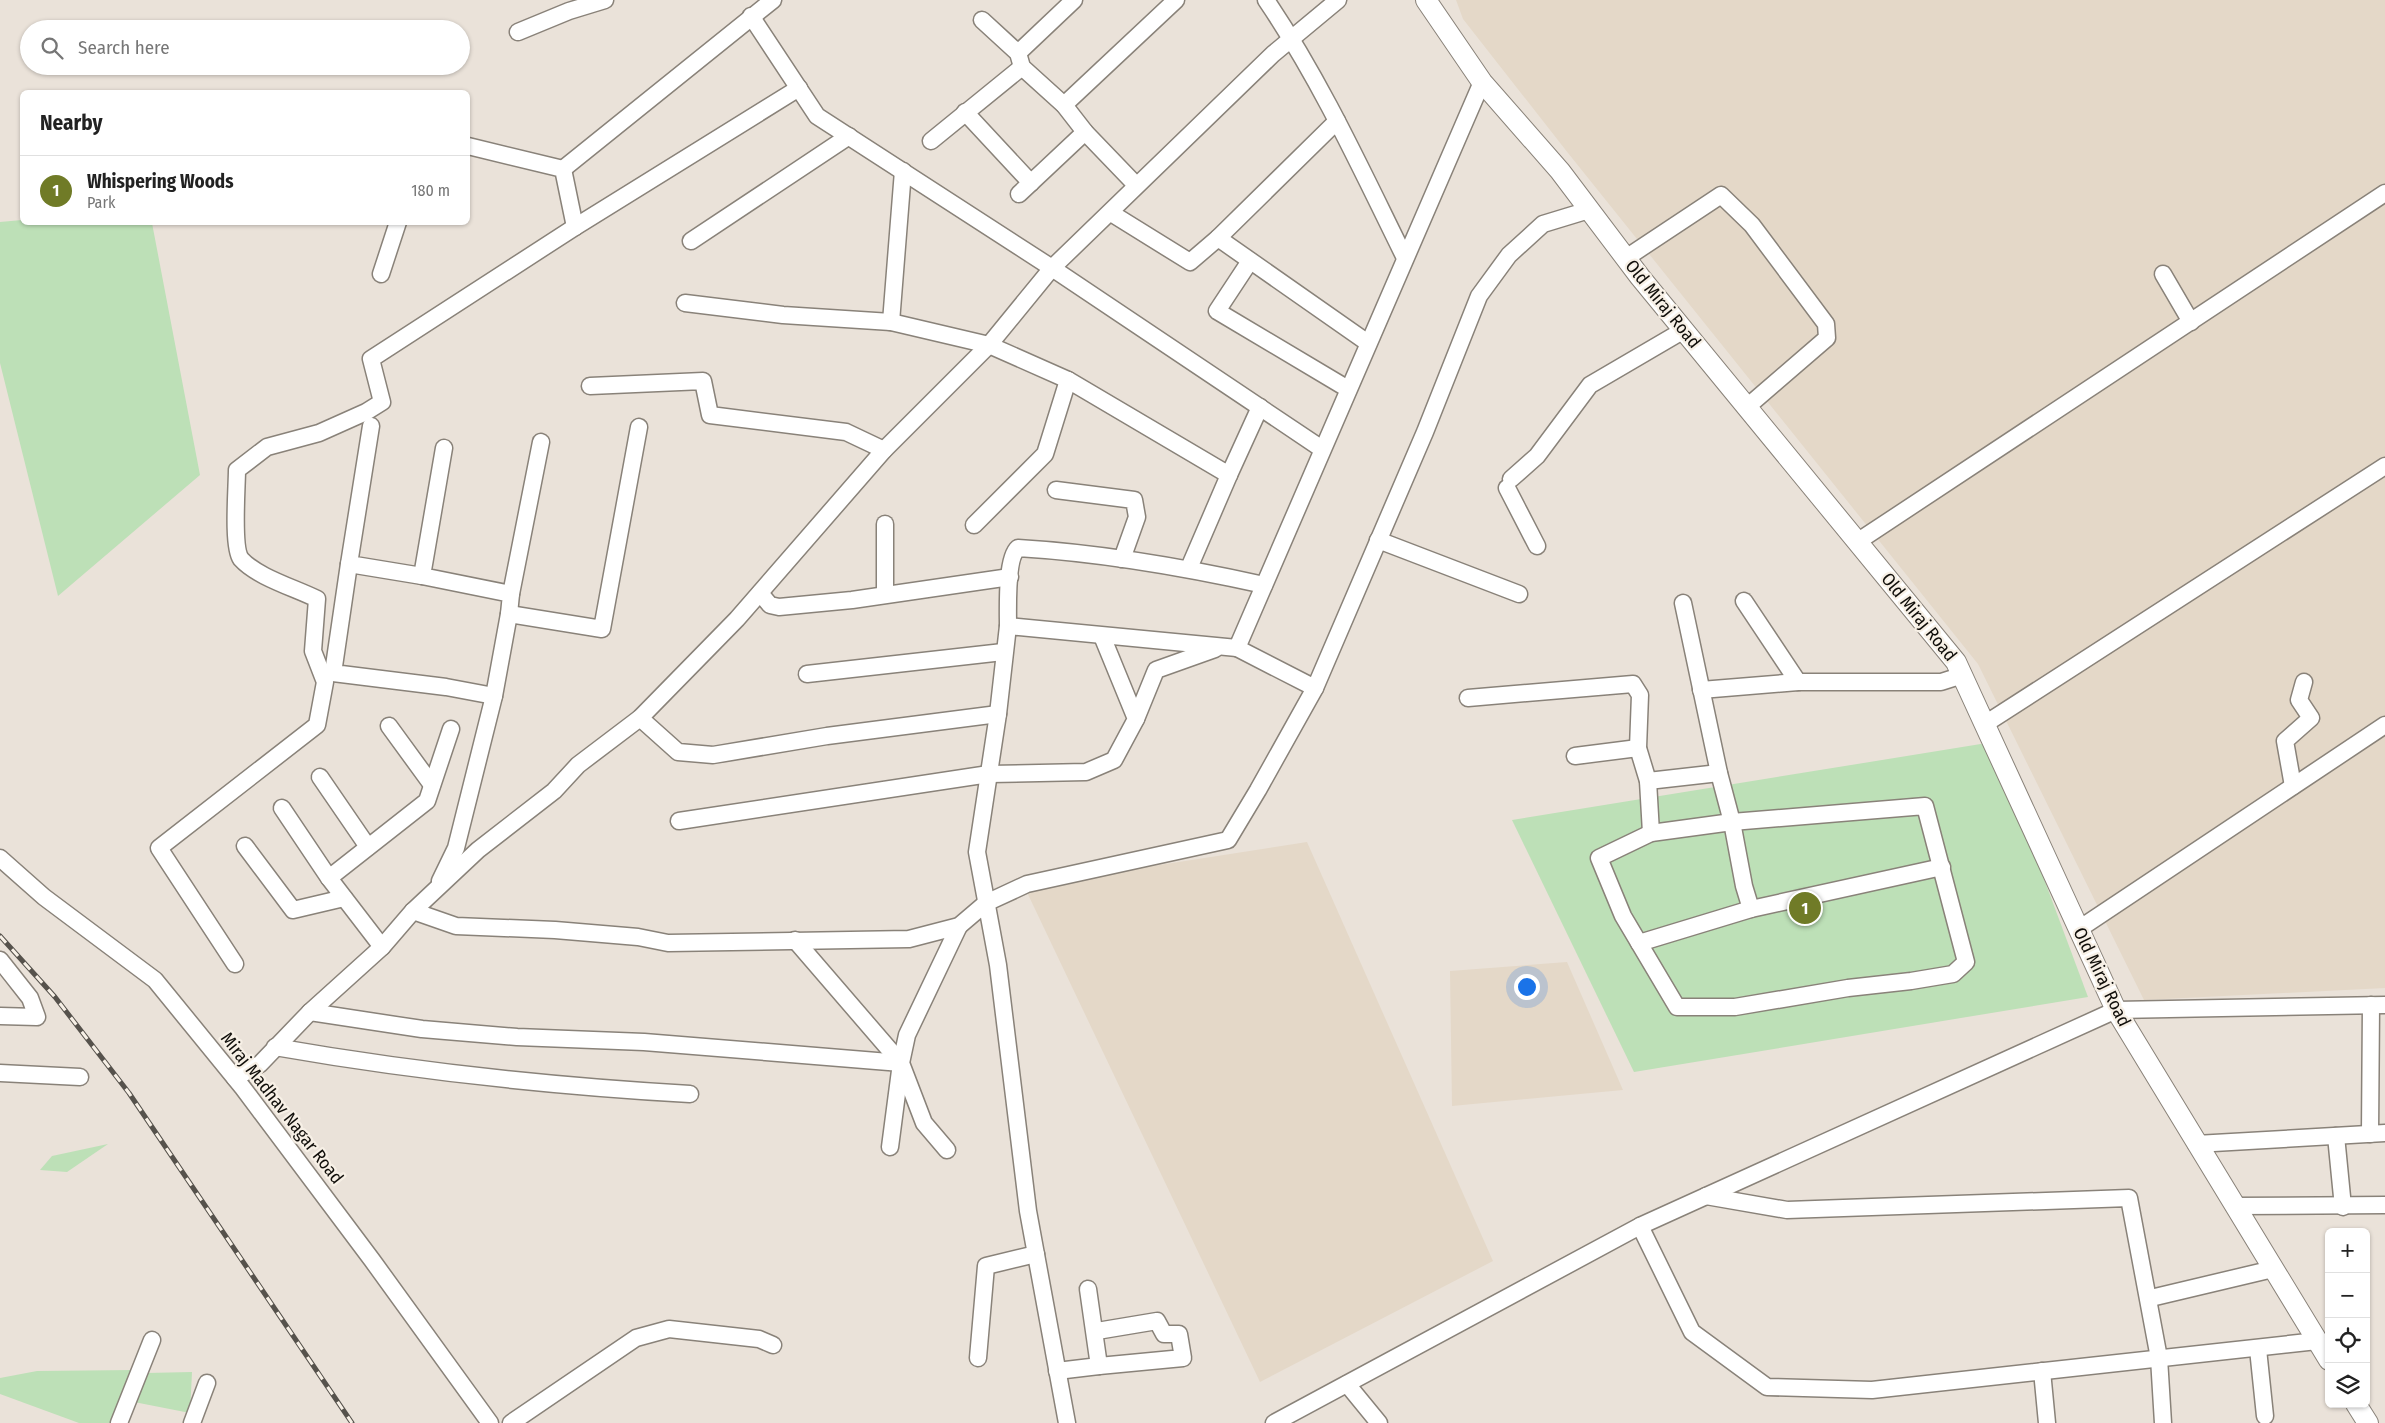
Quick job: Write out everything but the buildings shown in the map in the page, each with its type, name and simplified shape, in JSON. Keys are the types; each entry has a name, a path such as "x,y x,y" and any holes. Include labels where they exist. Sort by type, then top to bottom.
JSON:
{"main road":[{"name":"Old Miraj Road","path":"1426,0 1482,82 1560,171 1684,330 1956,662 2116,1010 2325,1353"},
{"path":"2359,1408 2368,1423"}],"street":[{"path":"518,32 569,11 605,0"},
{"path":"563,169 773,0"},
{"path":"932,141 1020,60 1074,0"},
{"path":"1064,105 1176,0"},
{"path":"1266,0 1291,37 1337,121 1405,258"},
{"path":"235,1078 260,1064 310,1012 382,947 413,911 478,850 554,791 578,765 640,718 760,592 884,450 989,346 1052,268 1111,213 1136,184 1154,171 1291,37 1338,0"},
{"path":"752,16 817,116 1052,268 1322,449"},
{"path":"982,20 1064,105 1085,132 1136,184"},
{"path":"679,821 989,774 1086,772 1114,760 1136,719 1156,670 1230,647 1264,585 1482,82"},
{"path":"235,964 159,848 281,756 317,725 324,682 313,651 317,599 256,572 240,557 236,535 237,470 267,447 319,433 366,412 382,402 371,360 575,227 799,88"},
{"path":"964,112 1031,183"},
{"path":"1111,213 1190,262 1218,238 1337,121"},
{"path":"1019,194 1085,132"},
{"path":"691,241 849,136"},
{"path":"470,146 563,169"},
{"path":"563,169 575,227"},
{"path":"891,322 903,171"},
{"path":"1858,542 2385,193"},
{"path":"1626,258 1721,195 1752,225 1826,324 1827,338 1747,407"},
{"path":"890,1147 901,1063 908,1035 959,926 986,903 1027,884 1228,840 1315,688 1425,432 1479,296 1509,255 1543,224 1589,210"},
{"path":"380,274 397,225"},
{"path":"1218,238 1368,343"},
{"path":"1250,261 1217,311 1348,389"},
{"path":"2162,274 2191,322"},
{"path":"685,303 783,315 891,322 989,346 1068,380 1229,475"},
{"path":"1537,546 1509,484 1537,456 1590,385 1684,330"},
{"path":"974,525 1045,454 1068,380"},
{"path":"590,386 703,381 710,415 846,432 884,450"},
{"path":"1189,568 1260,407"},
{"path":"371,426 348,564 333,673 446,687 494,696"},
{"path":"509,614 602,629 639,427"},
{"path":"436,890 456,848 494,696 511,594 541,442"},
{"path":"422,576 444,448"},
{"path":"1985,724 2385,466"},
{"path":"1056,490 1134,500 1137,517 1122,559"},
{"path":"885,593 886,524"},
{"path":"1378,540 1519,594"},
{"path":"1067,1423 1028,1211 998,965 977,852 998,714 1003,652 1008,626 1010,577 1014,553 1018,548 1122,559 1189,568 1264,585"},
{"path":"348,564 422,576 511,594"},
{"path":"760,592 770,605 779,607 852,600 885,593 1010,577"},
{"path":"1744,601 1798,682"},
{"path":"1683,603 1719,773 1732,822 1744,886 1751,909"},
{"path":"1008,626 1230,647 1315,688"},
{"path":"1102,636 1136,719"},
{"path":"807,674 1003,652"},
{"path":"1701,690 1798,682 1941,682 1963,676"},
{"path":"2293,786 2286,741 2310,718 2299,700 2304,682"},
{"path":"1468,698 1633,684 1640,695 1638,748 1648,781 1651,833"},
{"path":"640,718 678,752 713,755 827,736 998,714"},
{"path":"2079,929 2385,725"},
{"path":"389,726 432,785"},
{"path":"329,878 427,801 451,729"},
{"path":"1575,756 1638,748"},
{"path":"1648,781 1719,773"},
{"path":"320,777 368,847"},
{"path":"1925,806 1966,962 1953,974 1911,982 1848,988 1735,1007 1677,1007 1623,916 1599,858 1651,833 1732,822 1925,806"},
{"path":"282,808 329,878 382,947"},
{"path":"245,846 292,910 344,898"},
{"name":"Miraj Madhav Nagar Road","path":"0,858 44,896 155,980 235,1078 372,1260 490,1423"},
{"path":"1639,943 1751,909 1942,867"},
{"path":"413,911 456,926 555,930 638,938 668,943 909,939 959,926"},
{"path":"794,940 901,1063 924,1123 947,1150"},
{"path":"0,960 30,998 37,1017 0,1016"},
{"path":"1274,1423 1640,1226 2116,1010 2378,1005 2377,1133 2196,1144"},
{"path":"310,1012 422,1029 517,1038 644,1042 901,1063"},
{"path":"275,1047 376,1064 690,1094"},
{"path":"0,1073 80,1077"},
{"path":"2336,1136 2342,1207"},
{"path":"1706,1196 1787,1210 2129,1198 2159,1358 2163,1423"},
{"path":"2234,1206 2385,1206"},
{"path":"1640,1226 1692,1332 1766,1387 1872,1390 2318,1341"},
{"path":"978,1358 986,1266 1036,1254"},
{"path":"2155,1297 2273,1269"},
{"path":"1088,1289 1099,1366"},
{"path":"1057,1371 1183,1358 1179,1334 1164,1334 1158,1321 1097,1331"},
{"path":"511,1423 636,1338 669,1330 758,1339 773,1345"},
{"path":"119,1423 152,1340"},
{"path":"2258,1349 2265,1416"},
{"path":"2042,1371 2047,1423"},
{"path":"192,1423 207,1383"},
{"path":"1347,1384 1379,1423"}],"shaded area":[{"path":"1456,0 2385,0 2385,988 2144,1000 1978,664 1568,153 1463,19"},
{"path":"1307,842 1493,1261 1260,1382 1024,886"},
{"path":"1567,962 1623,1090 1452,1106 1450,971"}],"green space":[{"path":"20,220 20,225 152,225 200,475 58,596 0,363 0,222"},
{"path":"1993,742 2088,997 1634,1072 1512,820"},
{"path":"108,1144 67,1172 40,1170 52,1156"},
{"path":"134,1370 110,1423 79,1423 0,1394 0,1378 37,1371"},
{"path":"192,1372 190,1413 134,1402 146,1373"}],"railway":[{"path":"0,936 55,997 129,1093 352,1423"}],"place":[{"name":"Whispering Woods","path":"1805,908"}]}
